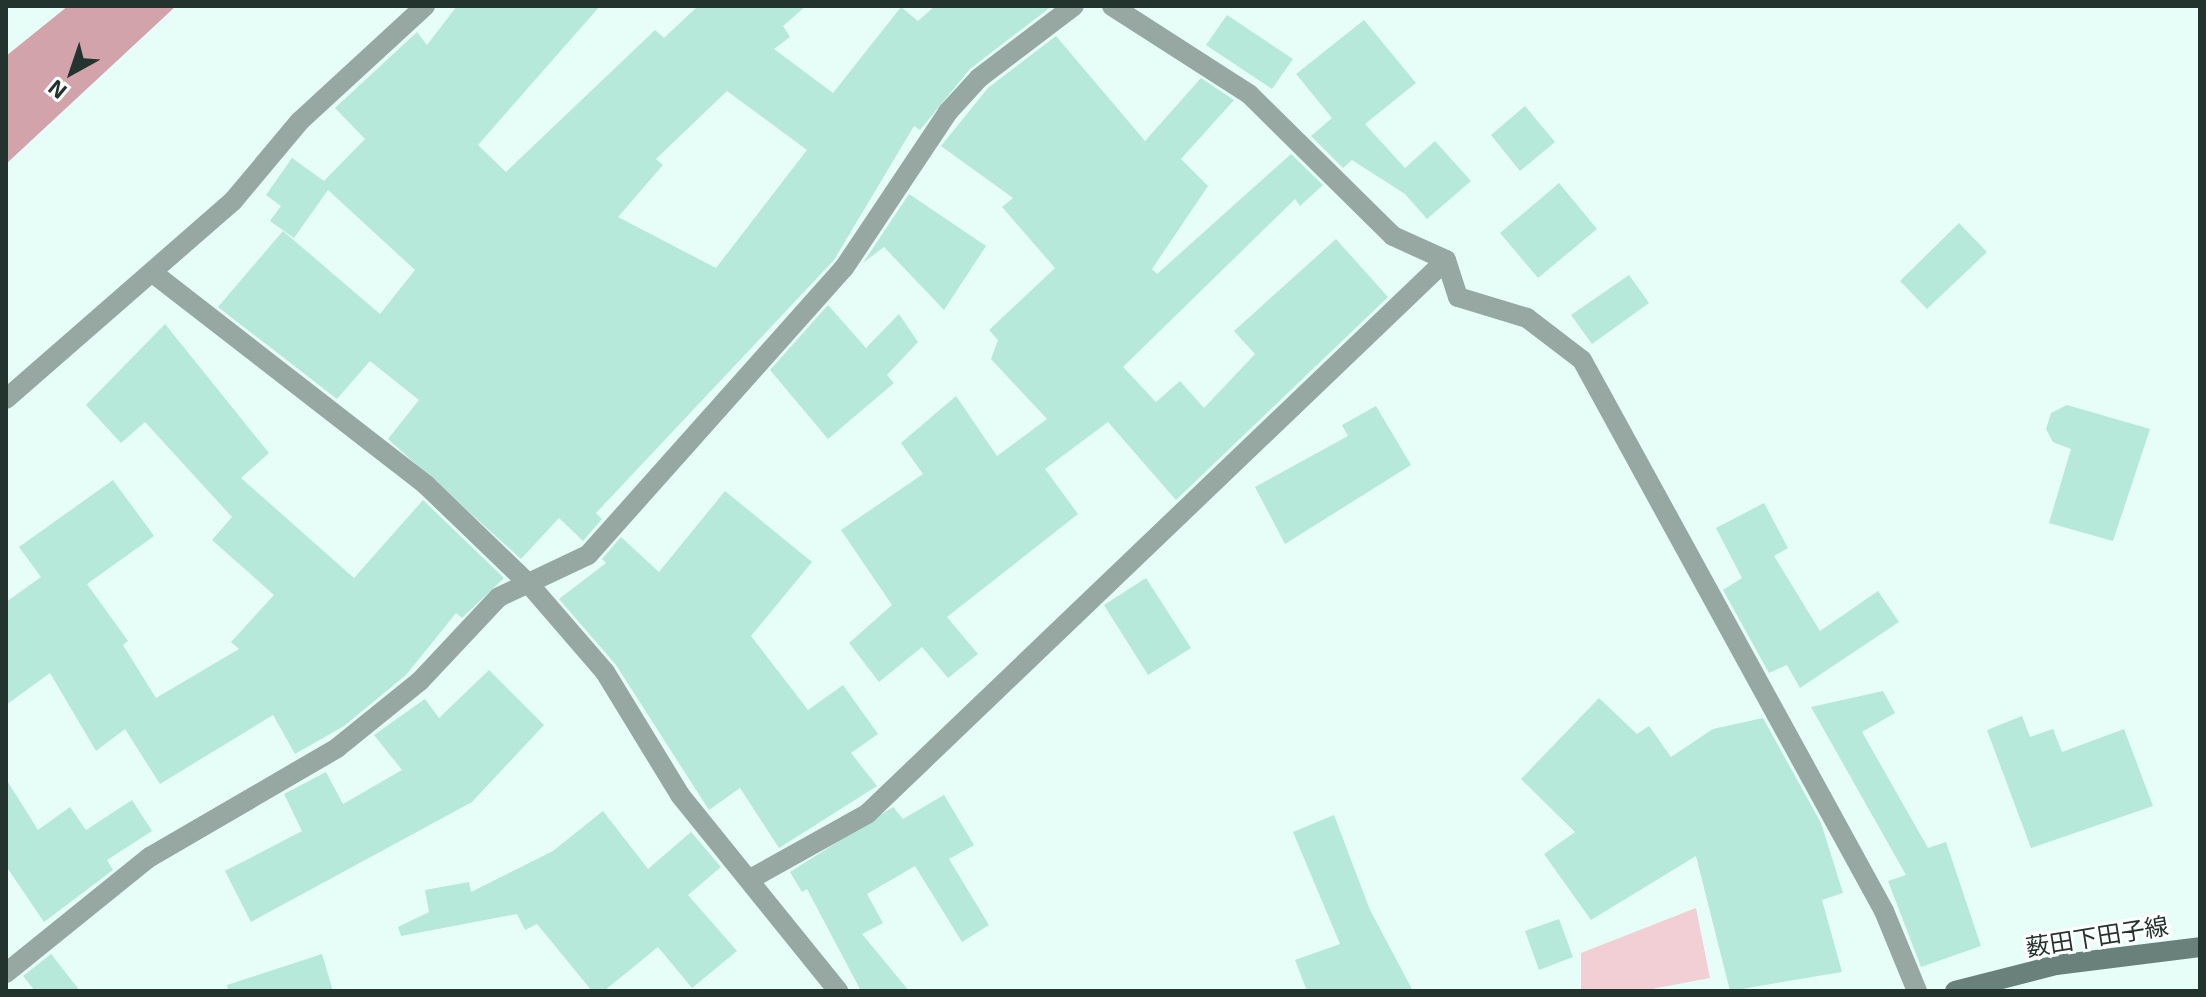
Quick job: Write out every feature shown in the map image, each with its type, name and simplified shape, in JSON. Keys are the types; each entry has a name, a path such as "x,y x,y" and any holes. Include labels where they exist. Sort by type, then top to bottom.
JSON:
{"main road":[{"name":"薮田下田子線","path":"1955,991 2056,965 2200,947"}],"street":[{"path":"6,399 153,273 425,6"},
{"path":"6,973 150,857 337,748 420,681 499,597 588,555 844,268 948,112 979,78 1074,6"},
{"path":"1112,6 1249,94 1393,236 1446,260 1458,297 1527,318 1582,360 1884,911 1917,991"},
{"path":"752,878 867,814 1446,260"},
{"path":"153,273 426,485 529,584 605,672 680,795 752,878 838,991"}],"shaded area":[{"path":"6,6 176,6 6,164"},
{"path":"1696,908 1710,978 1641,991 1581,991 1581,953"}],"pier":[{"path":"6,6 68,6 6,56"}],"building":[{"path":"457,6 600,6 478,145 506,172 655,30 664,38 698,6 806,6 783,26 790,37 774,49 833,93 901,7 918,21 935,6 1052,6 970,69 920,130 914,126 834,260 596,513 602,519 583,541 559,518 521,559 388,439 419,400 370,361 337,399 218,307 283,231 380,314 415,270 328,190 294,238 270,221 281,206 266,195 292,158 324,181 365,139 335,108 417,32 427,45","holes":["727,91 807,150 716,268 618,217 663,165 656,159"]},
{"path":"1227,15 1293,59 1272,89 1206,45"},
{"path":"1364,20 1416,83 1365,124 1405,168 1435,141 1471,181 1427,219 1405,194 1352,160 1343,168 1311,136 1332,118 1296,74"},
{"path":"1056,36 1145,141 1201,78 1234,100 1181,159 1208,186 1152,269 1157,274 1291,154 1323,185 1300,206 1295,199 1123,367 1156,402 1180,381 1204,408 1255,354 1234,331 1336,239 1388,297 1176,500 1108,422 1045,469 1078,514 947,617 978,654 948,678 922,647 879,682 849,643 892,605 841,530 923,474 901,443 956,396 997,456 1047,419 991,359 998,340 989,330 1055,268 1002,207 1013,198 941,146 988,88"},
{"path":"1525,106 1555,142 1520,171 1491,135"},
{"path":"1559,183 1597,229 1538,278 1500,233"},
{"path":"909,194 986,246 944,310 884,247 863,263"},
{"path":"1959,223 1987,252 1927,309 1900,281"},
{"path":"1629,275 1649,303 1592,344 1571,315"},
{"path":"828,305 866,348 899,314 918,342 887,375 894,383 828,439 770,370"},
{"path":"165,324 269,453 241,478 354,578 423,500 504,578 462,618 456,613 406,675 344,726 295,754 273,715 160,784 125,729 96,751 50,673 6,705 6,602 41,577 19,547 113,480 154,536 87,584 128,641 123,645 156,698 239,649 231,642 274,595 212,540 232,517 145,422 121,443 86,405"},
{"path":"2067,405 2150,429 2113,541 2049,523 2071,449 2053,442 2046,429 2051,413"},
{"path":"1376,406 1411,465 1285,544 1255,487 1348,436 1342,425"},
{"path":"725,491 812,562 751,636 808,710 843,685 878,734 851,753 877,786 779,848 740,788 709,810 616,665 559,599 606,563 602,559 621,537 659,572"},
{"path":"1764,503 1788,548 1774,556 1820,631 1878,591 1899,622 1800,688 1787,665 1769,673 1723,590 1742,578 1716,528"},
{"path":"1146,578 1191,648 1148,675 1104,605"},
{"path":"489,670 544,725 472,802 251,922 225,871 302,831 284,794 326,772 343,804 402,770 374,735 425,699 439,718"},
{"path":"1883,691 1895,713 1862,732 1928,848 1946,842 1981,946 1921,967 1888,881 1906,875 1811,707"},
{"path":"1599,698 1637,734 1649,726 1671,757 1713,729 1763,718 1821,823 1843,893 1822,900 1842,972 1730,991 1696,856 1591,920 1544,854 1575,832 1521,779"},
{"path":"2022,716 2030,737 2053,729 2062,752 2124,729 2153,806 2031,848 1987,730"},
{"path":"6,779 38,830 70,807 86,830 132,800 152,831 107,860 113,870 44,922 6,866"},
{"path":"944,795 974,845 949,859 989,925 962,942 915,866 867,894 883,923 862,934 909,991 861,991 807,889 802,892 790,872 893,807 903,819"},
{"path":"603,811 648,869 691,832 721,867 688,895 737,951 692,988 658,947 604,991 592,991 537,924 525,930 517,914 401,936 398,927 429,912 425,890 469,882 471,892 553,851"},
{"path":"1334,815 1370,910 1413,991 1307,991 1295,960 1340,944 1293,832"},
{"path":"1559,919 1573,957 1539,970 1525,931"},
{"path":"51,954 80,991 35,991 23,976"},
{"path":"322,954 333,991 228,991 227,985"}]}
